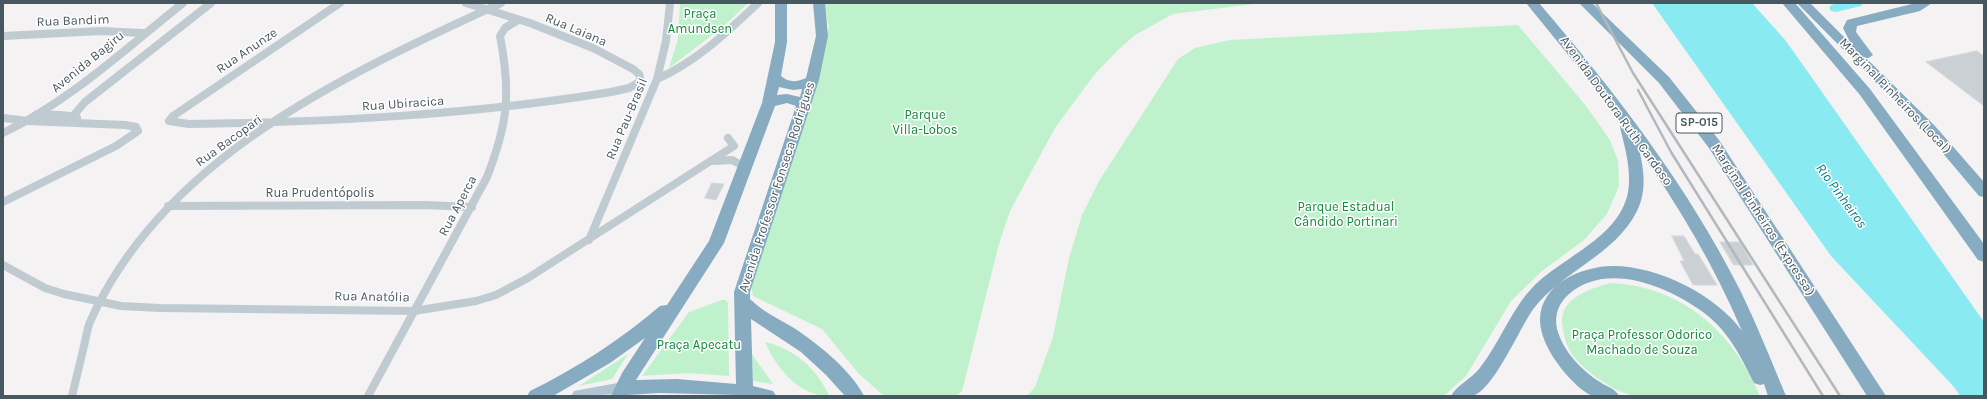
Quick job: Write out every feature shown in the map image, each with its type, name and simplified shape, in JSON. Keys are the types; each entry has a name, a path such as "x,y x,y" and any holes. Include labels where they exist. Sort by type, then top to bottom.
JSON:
{"highway":[{"path":"621,392 716,243 769,102 781,42 781,3"},
{"name":"Avenida Professor Fonseca Rodrigues","path":"745,394 741,300 744,282 762,235 790,144 812,80 822,36 819,3"},
{"name":"Avenida Doutora Ruth Cardoso","path":"1532,3 1559,34 1626,122 1683,204 1716,261 1746,320 1777,396"},
{"name":"Marginal Pinheiros (Expressa)","path":"1585,3 1645,60 1689,110 1714,144 1877,396"},
{"path":"1788,3 1865,92 1984,256"},
{"name":"Marginal Pinheiros (Local)","path":"1803,3 1930,129 1984,192"},
{"path":"1926,3 1916,8 1855,22 1852,23 1849,28 1857,44 1866,56 1918,112 1930,129"},
{"path":"775,78 783,84 794,86 800,86 812,80"},
{"path":"769,102 781,98 790,98 805,104"},
{"path":"1460,396 1473,386 1491,367 1537,293 1557,274 1608,238 1630,210 1635,196 1637,173 1626,122"},
{"path":"1610,396 1586,382 1573,370 1561,356 1547,325 1548,311 1552,302 1561,290 1582,277 1596,273 1612,272 1637,275 1669,285 1713,311 1740,340 1763,384 1772,396"},
{"path":"741,300 756,314 803,344 825,363 855,396"},
{"path":"536,396 577,377 600,362 635,338 678,301"},
{"path":"621,392 654,385 680,386 767,396"},
{"path":"658,396 680,386"}],"main road":[{"path":"579,396 621,392"}],"street":[{"name":"Avenida Bagiru","path":"3,133 41,114 183,3"},
{"path":"3,118 28,121 70,119 85,102 211,3"},
{"name":"Rua Anunze","path":"169,120 340,3"},
{"name":"Rua Laiana","path":"466,3 518,20 585,45 629,66 640,74 642,80 638,85"},
{"name":"Rua Bacopari","path":"72,396 89,327 100,302 127,257 168,206 218,161 273,123 370,66 501,3"},
{"name":"Rua Pau-Brasil","path":"589,240 657,79 670,26 670,3"},
{"path":"657,79 677,70 722,36 758,3"},
{"name":"Rua Aperca","path":"368,396 472,207 495,158 508,107 507,68 500,36 505,28 518,20"},
{"name":"Rua Bandim","path":"3,36 101,32 143,33"},
{"name":"Rua Ubiracica","path":"169,120 189,122 273,123 387,118 508,107 589,96 638,85"},
{"path":"3,202 116,146 138,132 138,128 131,125 94,123 41,114 15,120"},
{"name":"Rua Anatólia","path":"3,265 45,288 121,306 160,308 414,311 454,306 496,295 528,278 734,146 728,138"},
{"name":"Rua Anatólia","path":"710,162 732,160 745,167"},
{"name":"Rua Prudentópolis","path":"168,206 424,205 472,207"}],"green space":[{"name":"Praça Amundsen","path":"680,3 748,3 724,26 669,68 678,39"},
{"name":"Parque Villa-Lobos","path":"823,3 1262,3 1173,14 1135,35 1118,50 1094,75 1055,128 1010,211 999,244 962,391 956,396 884,396 859,374 822,329 753,296 750,278 814,88 829,27"},
{"name":"Parque Estadual Cândido Portinari","path":"1518,25 1586,106 1610,140 1618,161 1619,186 1607,214 1584,240 1542,271 1511,301 1466,376 1445,395 1027,396 1035,387 1053,337 1069,258 1082,215 1099,181 1178,59 1195,48 1230,40"},
{"name":"Praça Professor Odorico Machado de Souza","path":"1610,283 1636,286 1660,293 1682,303 1702,317 1720,333 1735,352 1749,373 1760,396 1640,397 1627,394 1607,385 1588,371 1573,356 1565,340 1562,322 1563,313 1566,306 1578,295"},
{"name":"Praça Apecatu","path":"722,300 726,300 728,303 729,376 689,373 642,376 689,312"},
{"name":"Praça Apecatu","path":"765,342 785,349 803,361 818,377 829,396 818,395 798,386 775,361"},
{"name":"Praça Apecatu","path":"628,354 612,379 579,386"},
{"name":"Praça Apecatu","path":"752,354 773,384 753,381"}],"water":[{"name":"Rio Pinheiros","path":"1652,3 1752,3 1786,41 1984,322 1984,396 1960,396 1955,388 1831,256"}],"building":[{"path":"1977,51 1984,56 1984,106 1926,62"},
{"path":"712,183 724,184 716,200 705,198"},
{"path":"1672,236 1684,236 1695,254 1698,254 1717,285 1693,285 1680,261 1684,261"},
{"path":"1720,242 1740,242 1753,265 1734,265"}],"waterway":[{"path":"1836,8 1856,3"}],"railway":[{"path":"1596,3 1633,73 1840,396"},
{"path":"1638,90 1671,152 1823,396"}]}
